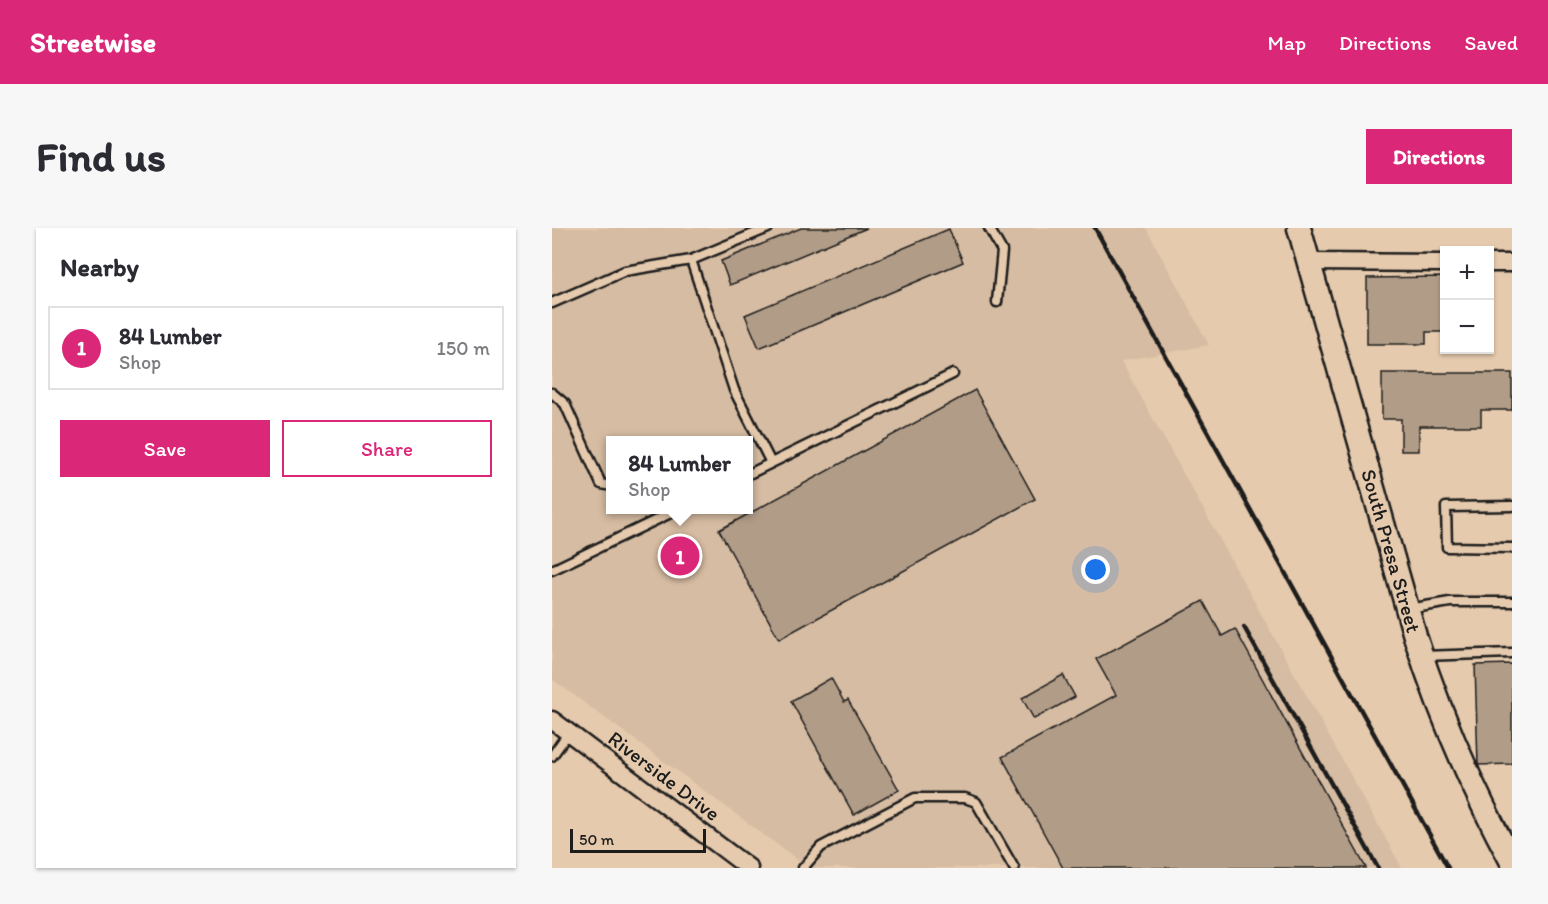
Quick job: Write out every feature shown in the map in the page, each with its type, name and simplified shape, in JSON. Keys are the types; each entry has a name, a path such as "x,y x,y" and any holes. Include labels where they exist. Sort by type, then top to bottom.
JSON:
{"main road":[{"name":"South Presa Street","path":"1299,228 1432,689 1461,757 1512,862"}],"street":[{"path":"1309,262 1440,263"},
{"path":"1494,263 1512,263"},
{"name":"Riverside Drive","path":"552,720 749,868"}],"lane":[{"path":"552,303 625,271 690,260 768,228"},
{"path":"989,228 1002,251 997,303"},
{"path":"690,260 734,390 771,463"},
{"path":"753,472 954,374"},
{"path":"552,393 565,404 601,484 606,485"},
{"path":"1512,506 1446,507 1447,547 1512,548"},
{"path":"552,570 656,514"},
{"path":"1408,609 1450,602 1512,602"},
{"path":"1421,656 1512,653"},
{"path":"552,756 569,732"},
{"path":"803,868 821,847 915,798 944,797 965,798 976,802 1014,868"}],"shaded area":[{"path":"552,228 1146,228 1209,345 1121,361 1402,868 809,868 552,679"}],"building":[{"path":"801,228 867,228 730,285 721,261"},
{"path":"949,229 963,262 759,348 745,315"},
{"path":"1440,277 1440,332 1426,332 1426,344 1367,344 1367,278"},
{"path":"1382,373 1512,373 1512,410 1481,410 1481,426 1419,426 1419,451 1401,451 1401,419 1382,419"},
{"path":"975,390 1035,499 779,639 719,530 748,514 753,514 753,511"},
{"path":"1203,601 1222,636 1235,629 1366,868 1063,868 1002,757 1116,695 1096,659"},
{"path":"1512,664 1512,764 1478,765 1475,665"},
{"path":"1063,675 1075,697 1034,719 1022,698"},
{"path":"831,678 844,702 848,700 899,790 854,815 791,701"}],"railway":[{"path":"1095,228 1448,868"},
{"path":"1244,627 1378,868"}],"place":[{"name":"84 Lumber","path":"680,556"}]}
